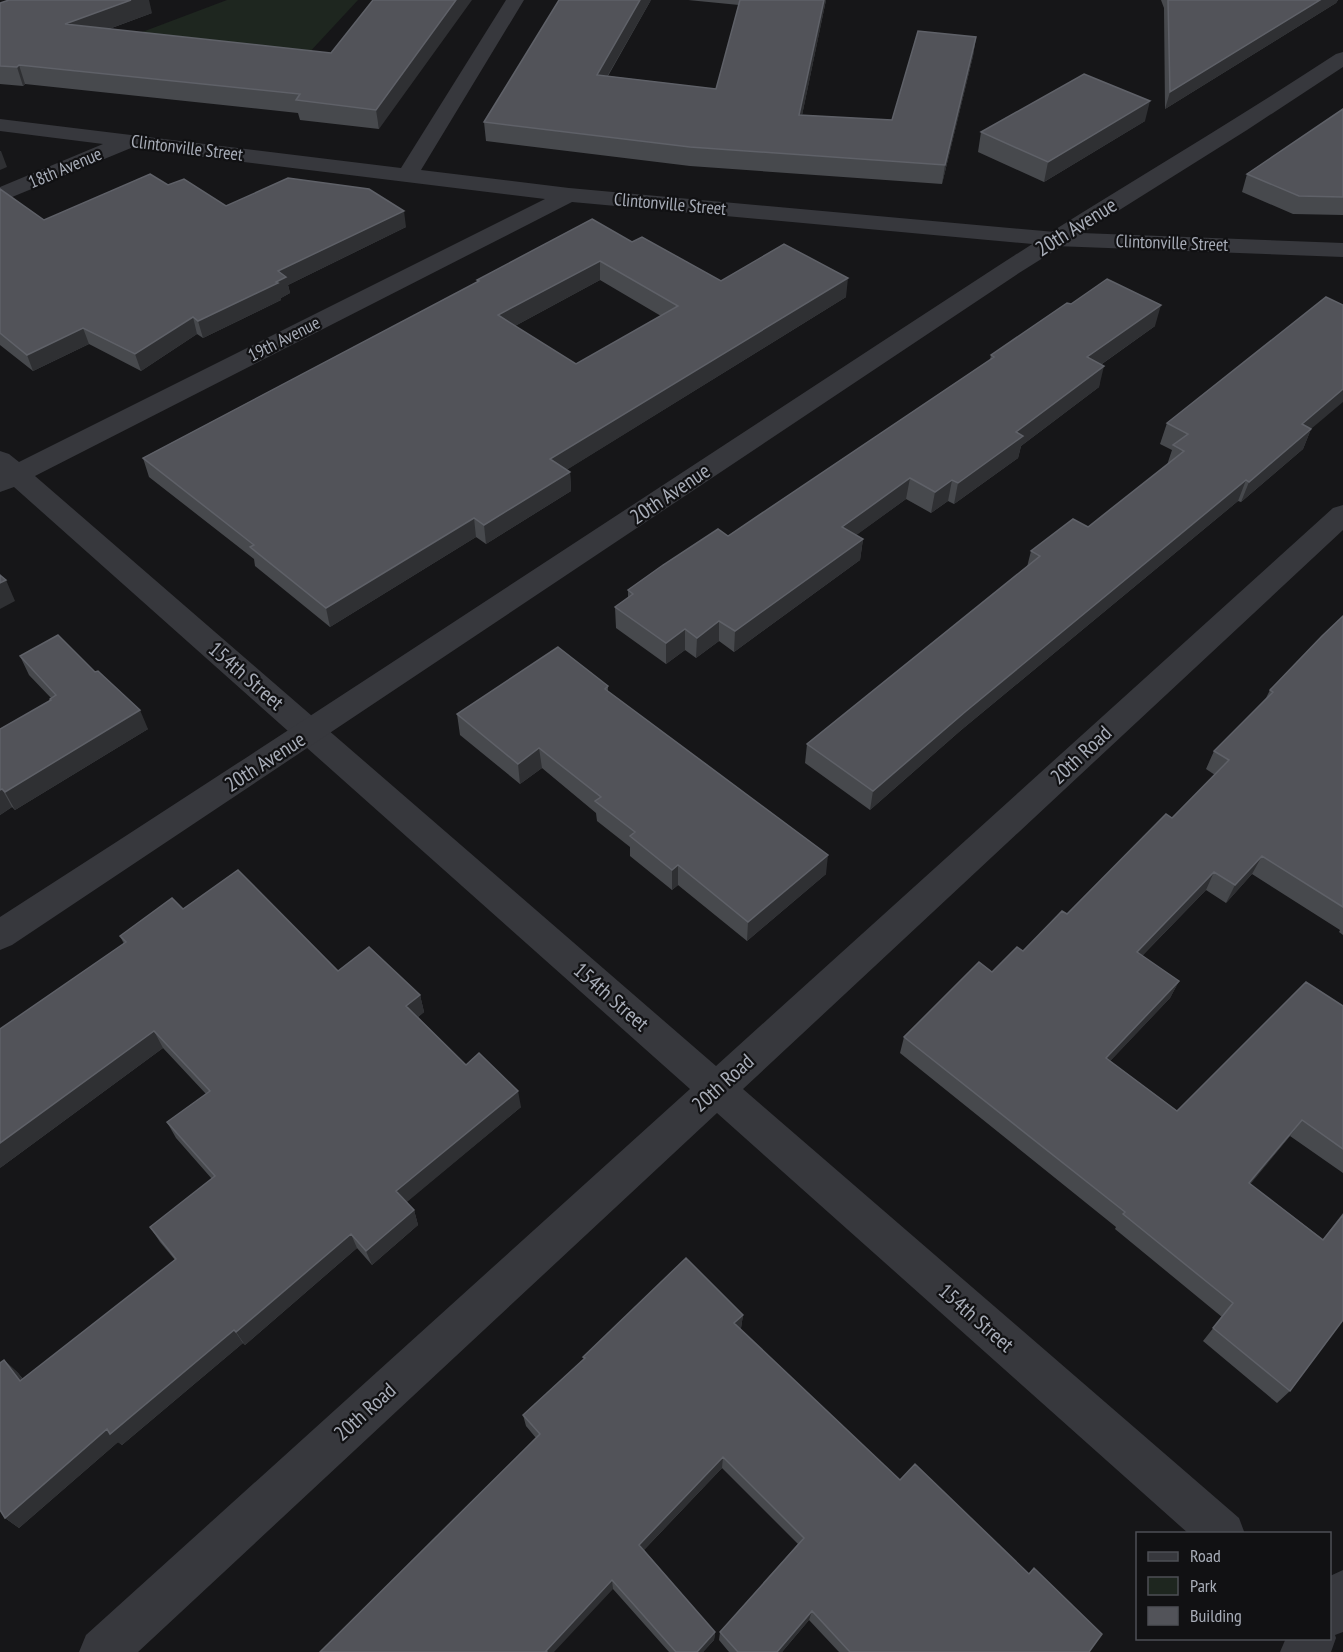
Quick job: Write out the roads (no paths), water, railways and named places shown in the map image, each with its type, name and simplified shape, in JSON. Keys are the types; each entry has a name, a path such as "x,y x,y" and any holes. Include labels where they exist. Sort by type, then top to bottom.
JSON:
{"street":[{"path":"408,174 515,0"},
{"name":"20th Avenue","path":"0,935 1054,239 1240,126 1343,58"},
{"name":"Clintonville Street","path":"0,125 569,195 1054,239 1343,250"},
{"name":"18th Avenue","path":"0,195 129,141"},
{"name":"19th Avenue","path":"6,472 569,195"},
{"name":"154th Street","path":"6,472 310,732 1222,1532"},
{"name":"20th Road","path":"103,1652 1343,514"},
{"path":"1331,1611 1343,1593"},
{"path":"1331,1628 1343,1638"}]}
